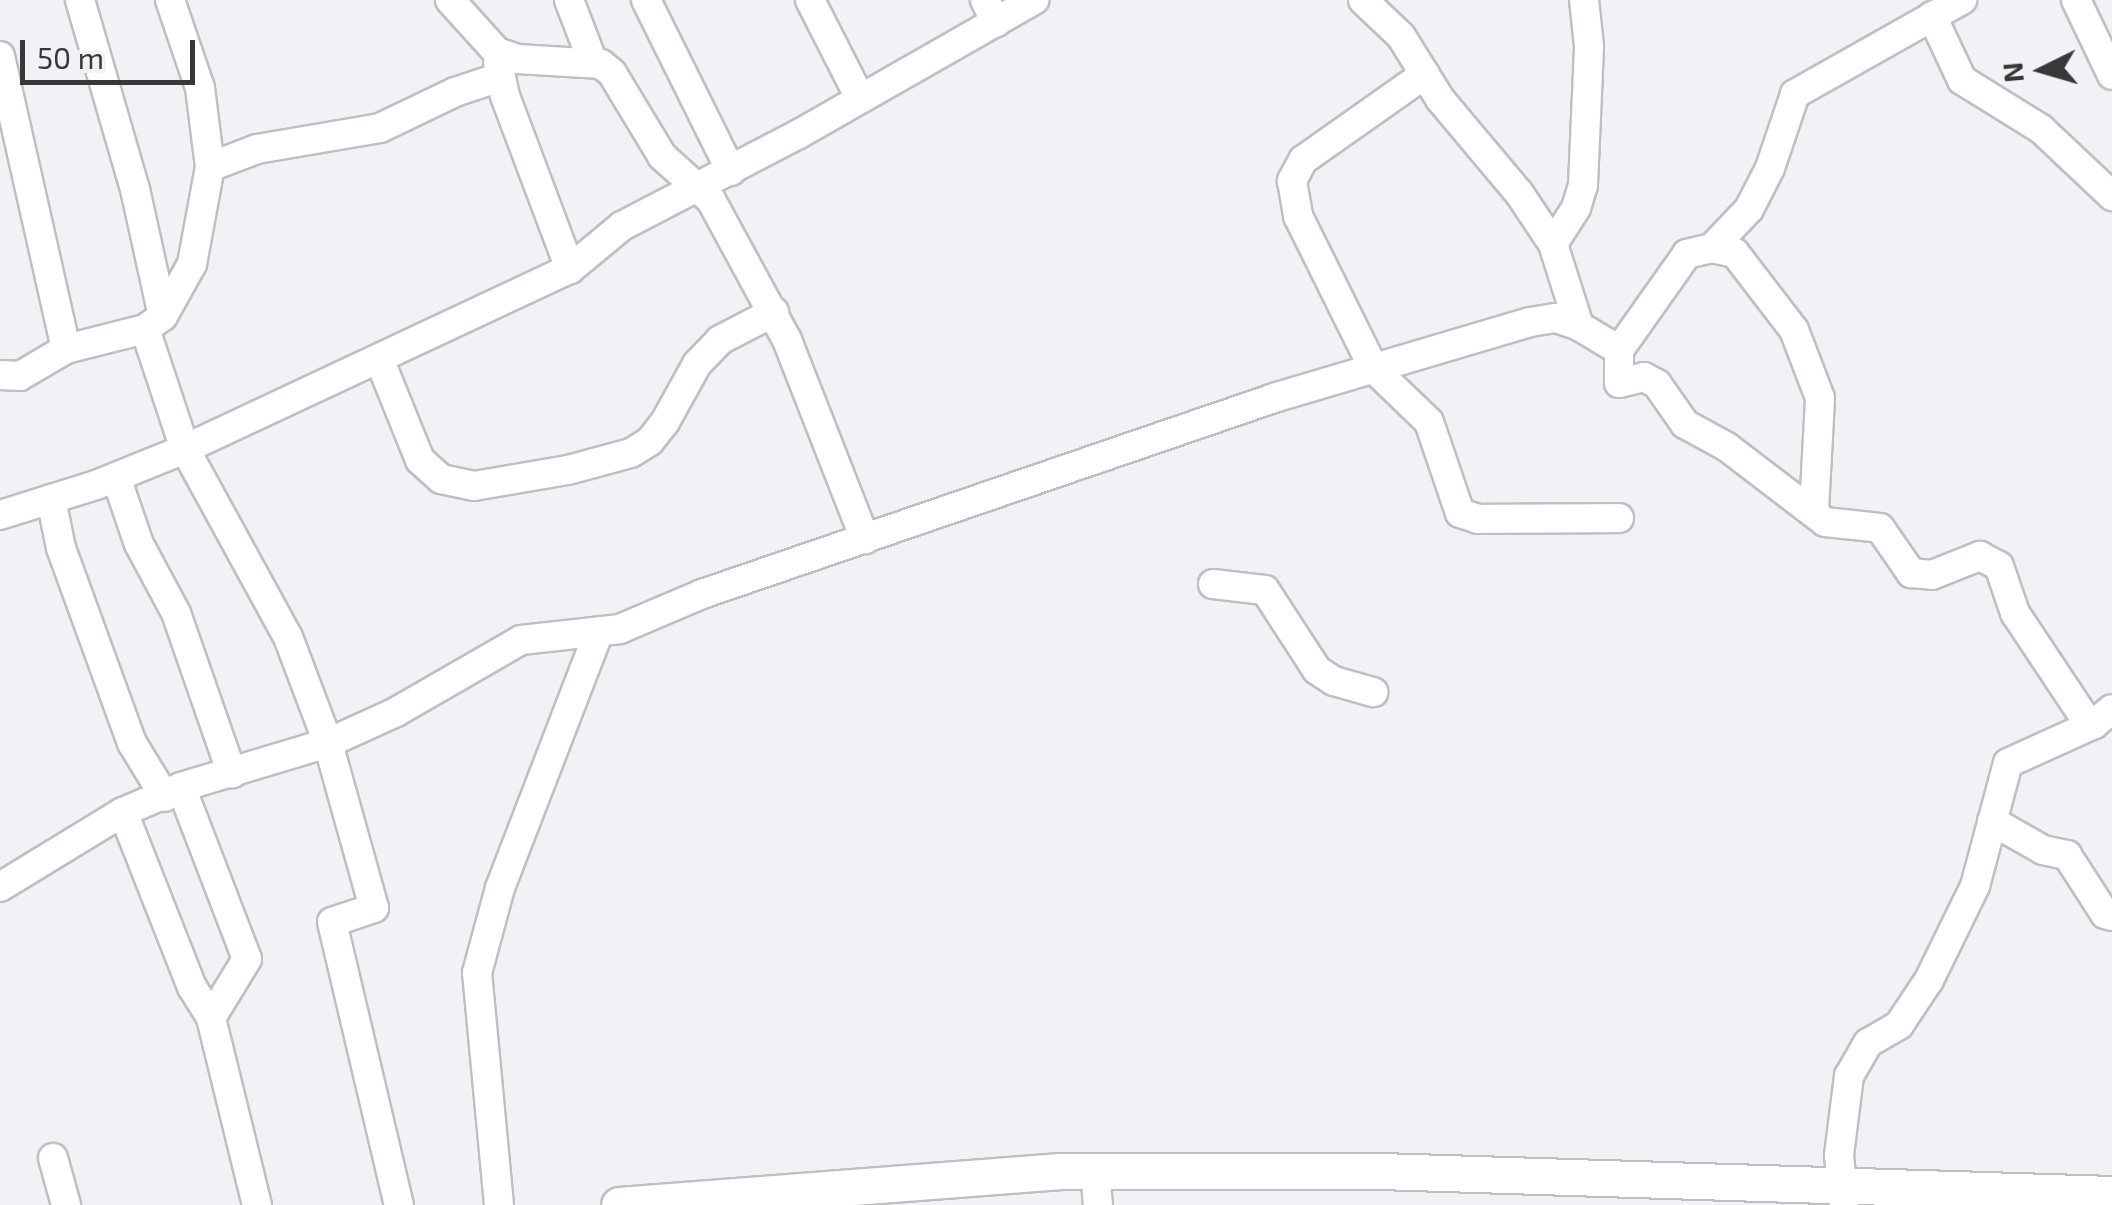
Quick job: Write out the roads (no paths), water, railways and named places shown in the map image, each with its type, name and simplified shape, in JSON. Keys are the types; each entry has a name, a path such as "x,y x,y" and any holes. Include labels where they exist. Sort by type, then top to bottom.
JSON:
{"street":[{"path":"80,0 136,189 154,323 186,450 288,637 328,743 374,908 332,922 399,1205"},
{"path":"0,376 20,376 66,348 154,323 192,264 210,167 200,88 170,0"},
{"path":"450,0 499,65 550,224 570,269"},
{"path":"464,0 472,28"},
{"path":"569,0 592,60"},
{"path":"646,0 732,171"},
{"path":"810,0 860,98"},
{"path":"0,514 186,450 570,269 622,226 732,171 860,98 991,12 1034,0"},
{"path":"1364,0 1401,36 1425,74 1553,244 1579,326"},
{"path":"1553,244 1576,208 1583,185 1589,46 1584,0"},
{"path":"1712,248 1750,208 1770,168 1795,94 1962,0"},
{"path":"2076,0 2112,75"},
{"path":"1932,16 1962,80 2041,130 2112,196"},
{"path":"0,56 66,348"},
{"path":"210,167 257,149 380,128 456,92 499,65 518,59 592,60 612,73 662,156 701,187 774,312 865,538"},
{"path":"1425,74 1303,160 1292,181 1298,216 1374,369 1429,422 1460,513 1478,519 1619,518"},
{"path":"1814,510 1822,422 1814,374 1794,330 1736,254 1712,248 1686,254 1619,350 1619,383 1644,377 1657,384 1685,424 1727,447 1825,522 1880,528 1911,572 1932,575 1980,556 1999,566 2015,613 2082,714 2103,716"},
{"path":"380,361 420,460 441,479 474,486 568,470 631,452 658,432 697,364 720,340 774,312"},
{"path":"0,887 123,812 173,792 328,743 396,712 521,640 620,629 702,594 1277,397 1530,322 1556,318 1579,326 1619,350"},
{"path":"116,477 139,544 176,613 232,774"},
{"path":"51,499 61,548 132,743 173,792 247,959 211,1018"},
{"path":"1213,584 1264,590 1317,670 1334,681 1373,692"},
{"path":"499,1205 477,972 500,888 599,631"},
{"path":"1843,1196 1839,1155 1849,1076 1868,1044 1898,1026 1929,980 1975,886 2008,763 2103,716"},
{"path":"123,812 192,987 211,1018 258,1205"},
{"path":"1992,821 2044,850 2067,855 2105,914 2112,916"},
{"path":"54,1158 66,1205"},
{"path":"619,1205 891,1181 1096,1188 1380,1171 1666,1193 2112,1194"}]}
